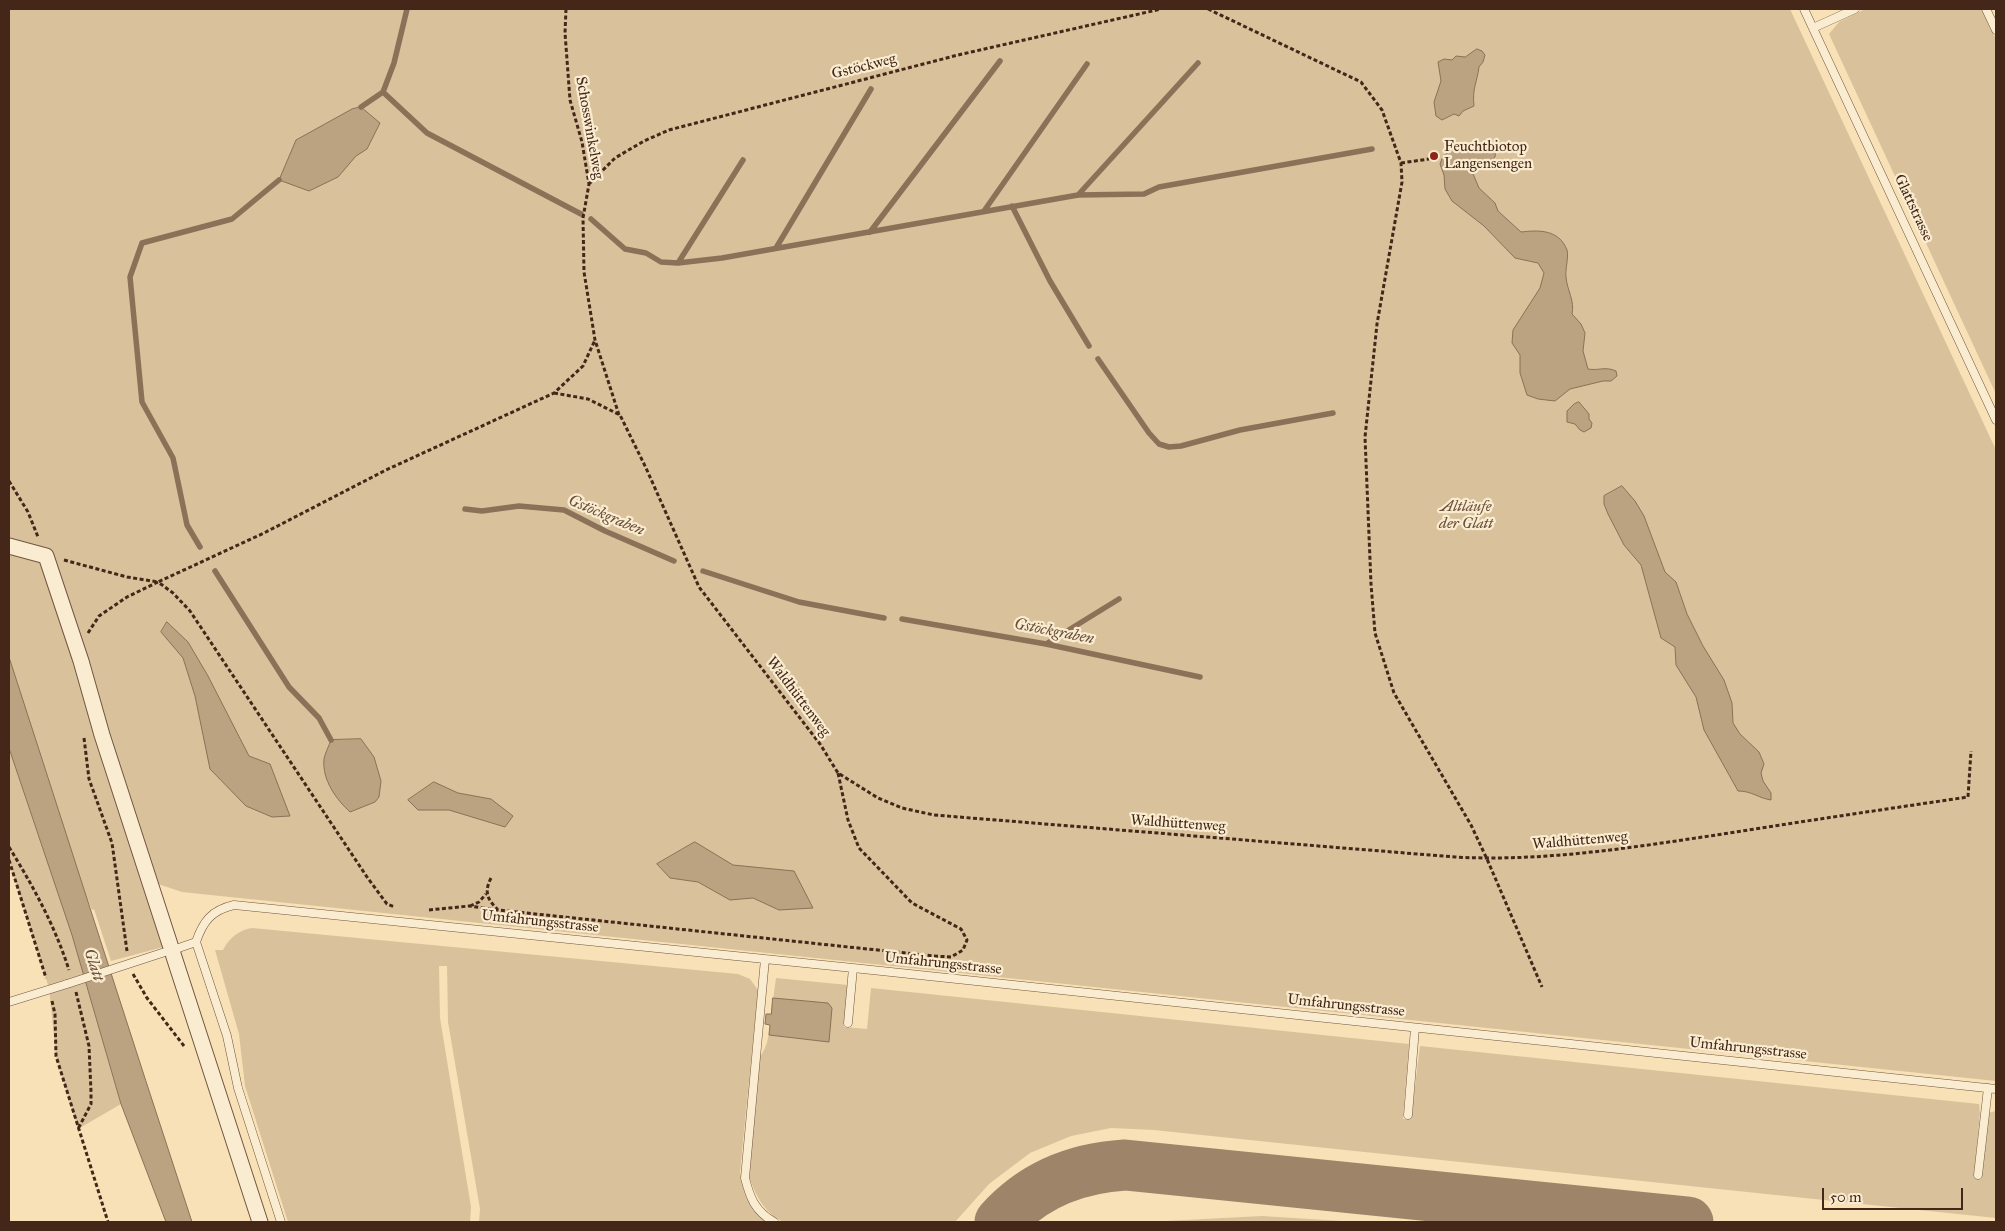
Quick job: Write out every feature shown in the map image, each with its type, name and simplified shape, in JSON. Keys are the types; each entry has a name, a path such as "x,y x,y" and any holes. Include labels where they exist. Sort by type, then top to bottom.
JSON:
{"street":[{"path":"9,546 46,556 81,661 169,951 260,1222"}],"lane":[{"name":"Glattstrasse","path":"1804,9 1996,420"},
{"path":"1813,28 1855,9"},
{"path":"1986,9 1996,30"},
{"name":"Umfahrungsstrasse","path":"196,942 200,931 212,913 234,905 853,968 1992,1089"},
{"path":"9,1002 196,942 227,1036 238,1088 281,1222"},
{"path":"765,959 745,1178 750,1198 764,1217 774,1222"},
{"path":"848,1023 853,968"},
{"path":"1408,1115 1415,1028"},
{"path":"1978,1175 1992,1089"}],"path":[{"name":"Schosswinkelweg","path":"566,9 565,33 570,100 582,142 589,184 583,218 584,272 595,340 620,415"},
{"name":"Gstöckweg","path":"589,184 615,158 644,141 669,130 958,55 1161,9"},
{"path":"1208,9 1361,82 1382,110 1401,163 1402,182 1377,324 1366,437 1371,584 1375,633 1394,694 1471,825 1542,987"},
{"path":"1401,163 1429,159"},
{"path":"81,661 85,638 99,616 126,597 264,533 386,470 554,393 583,366 595,340"},
{"path":"554,393 588,399 620,415"},
{"name":"Waldhüttenweg","path":"620,415 646,468 699,587 820,744 838,773 878,798 902,808 934,815 1487,859 1555,856 1647,846 1968,797 1971,751"},
{"path":"9,481 28,512 46,556 158,582 173,593 190,611 387,904 401,908"},
{"path":"84,736 89,779 112,843 124,941 129,959"},
{"path":"424,910 470,906 934,956 951,957 963,950 967,940 961,930 912,904 859,848 848,820 838,773"},
{"path":"9,860 49,988 55,1014 56,1056 108,1222"},
{"path":"491,878 486,894 490,903 498,910"},
{"path":"470,906 479,902 486,894"},
{"path":"131,968 134,977 147,998 188,1052"}],"green space":[{"name":"Altläufe der Glatt","path":"9,9 1790,9 1996,450 1996,1081 182,892 155,883 167,946 111,961 94,909 92,910 9,707"},
{"path":"1865,9 1982,9 1996,39 1996,394 1829,34 1839,22"},
{"path":"9,748 72,935 121,1104 78,1129 56,1056 49,988 9,861"},
{"path":"252,928 738,974 750,979 758,990 740,1172 743,1187 749,1200 767,1222 479,1222 480,1209 448,1022 447,966 439,966 440,1018 471,1207 470,1222 288,1222 245,1086 239,1034 215,950 223,950 235,935"},
{"path":"776,978 848,985 844,1027 867,1029 871,988 1409,1044 1403,1119 1411,1119 1420,1046 1979,1104 1980,1113 1974,1177 1981,1178 1988,1113 1996,1111 1996,1218 1154,1130 1111,1128 1071,1136 1030,1153 989,1184 955,1222 783,1222 765,1208 754,1190 749,1176 759,1058 768,1038 770,1025 765,1024 766,1014 771,1014"},
{"path":"1262,1216 1358,1222 1146,1222"}],"water":[{"path":"1477,49 1485,55 1479,67 1474,90 1474,106 1463,111 1459,116 1454,114 1442,120 1436,116 1434,102 1441,81 1438,62 1444,59 1452,60 1456,56 1465,57"},
{"path":"361,107 380,123 367,149 356,156 338,177 309,191 279,180 296,140 352,109"},
{"path":"1480,145 1492,145 1496,149 1495,157 1488,164 1471,169 1479,188 1495,203 1498,211 1521,232 1547,232 1559,238 1567,250 1566,277 1573,309 1572,314 1581,324 1585,333 1583,351 1588,369 1616,371 1617,376 1611,381 1603,381 1570,389 1555,401 1538,399 1527,395 1520,373 1520,355 1512,343 1513,330 1540,288 1544,273 1538,263 1515,258 1484,226 1452,201 1445,189 1444,175 1440,164 1443,156 1457,147 1473,148"},
{"path":"1579,402 1589,414 1589,419 1592,423 1591,428 1584,432 1575,424 1567,422 1567,411"},
{"path":"1622,486 1635,501 1644,516 1665,572 1676,582 1687,614 1703,646 1724,680 1732,703 1733,723 1740,734 1759,752 1764,764 1761,773 1763,781 1771,793 1771,800 1738,791 1704,730 1696,697 1676,665 1675,647 1661,638 1641,565 1624,545 1604,504 1604,496"},
{"path":"167,622 188,642 208,676 249,756 270,764 290,816 272,817 246,806 210,769 195,696 183,658 161,632"},
{"name":"Glatt","path":"9,657 192,1222 166,1222 121,1104 72,935 9,748"},
{"path":"361,739 374,757 381,781 379,797 375,802 350,812 331,789 325,774 324,759 331,740"},
{"path":"434,782 458,793 491,799 513,816 505,827 449,810 418,810 408,800"},
{"path":"695,842 733,865 794,871 813,908 779,910 753,898 730,900 698,882 670,878 657,864"},
{"path":"773,998 828,1003 832,1008 829,1042 769,1035 770,1025 765,1024 766,1014 771,1014"}],"waterway":[{"path":"361,107 383,92 394,63 407,9"},
{"path":"870,232 1000,61"},
{"path":"1078,195 1198,63"},
{"path":"984,211 1087,64"},
{"path":"776,248 871,89"},
{"path":"383,92 427,133 581,214"},
{"path":"591,219 625,249 646,253 661,262 678,263 722,258 1078,195 1144,194 1159,187 1372,149"},
{"path":"678,263 743,160"},
{"path":"200,547 187,525 173,458 142,402 130,277 142,243 232,219 279,180"},
{"path":"1012,206 1050,281 1089,346"},
{"path":"1098,359 1149,433 1159,444 1169,447 1181,446 1240,430 1333,413"},
{"name":"Gstöckgraben","path":"465,509 482,511 519,506 564,510 605,531 674,561"},
{"path":"215,571 289,687 319,718 331,740"},
{"name":"Gstöckgraben","path":"703,571 799,602 884,618"},
{"path":"1046,644 1119,599"},
{"name":"Gstöckgraben","path":"902,619 1046,644 1200,677"}],"taxiway":[{"path":"1000,1222 1027,1198 1041,1188 1056,1181 1089,1170 1125,1165 1688,1222"}],"place":[{"name":"Feuchtbiotop Langensengen","path":"1434,156"}]}
